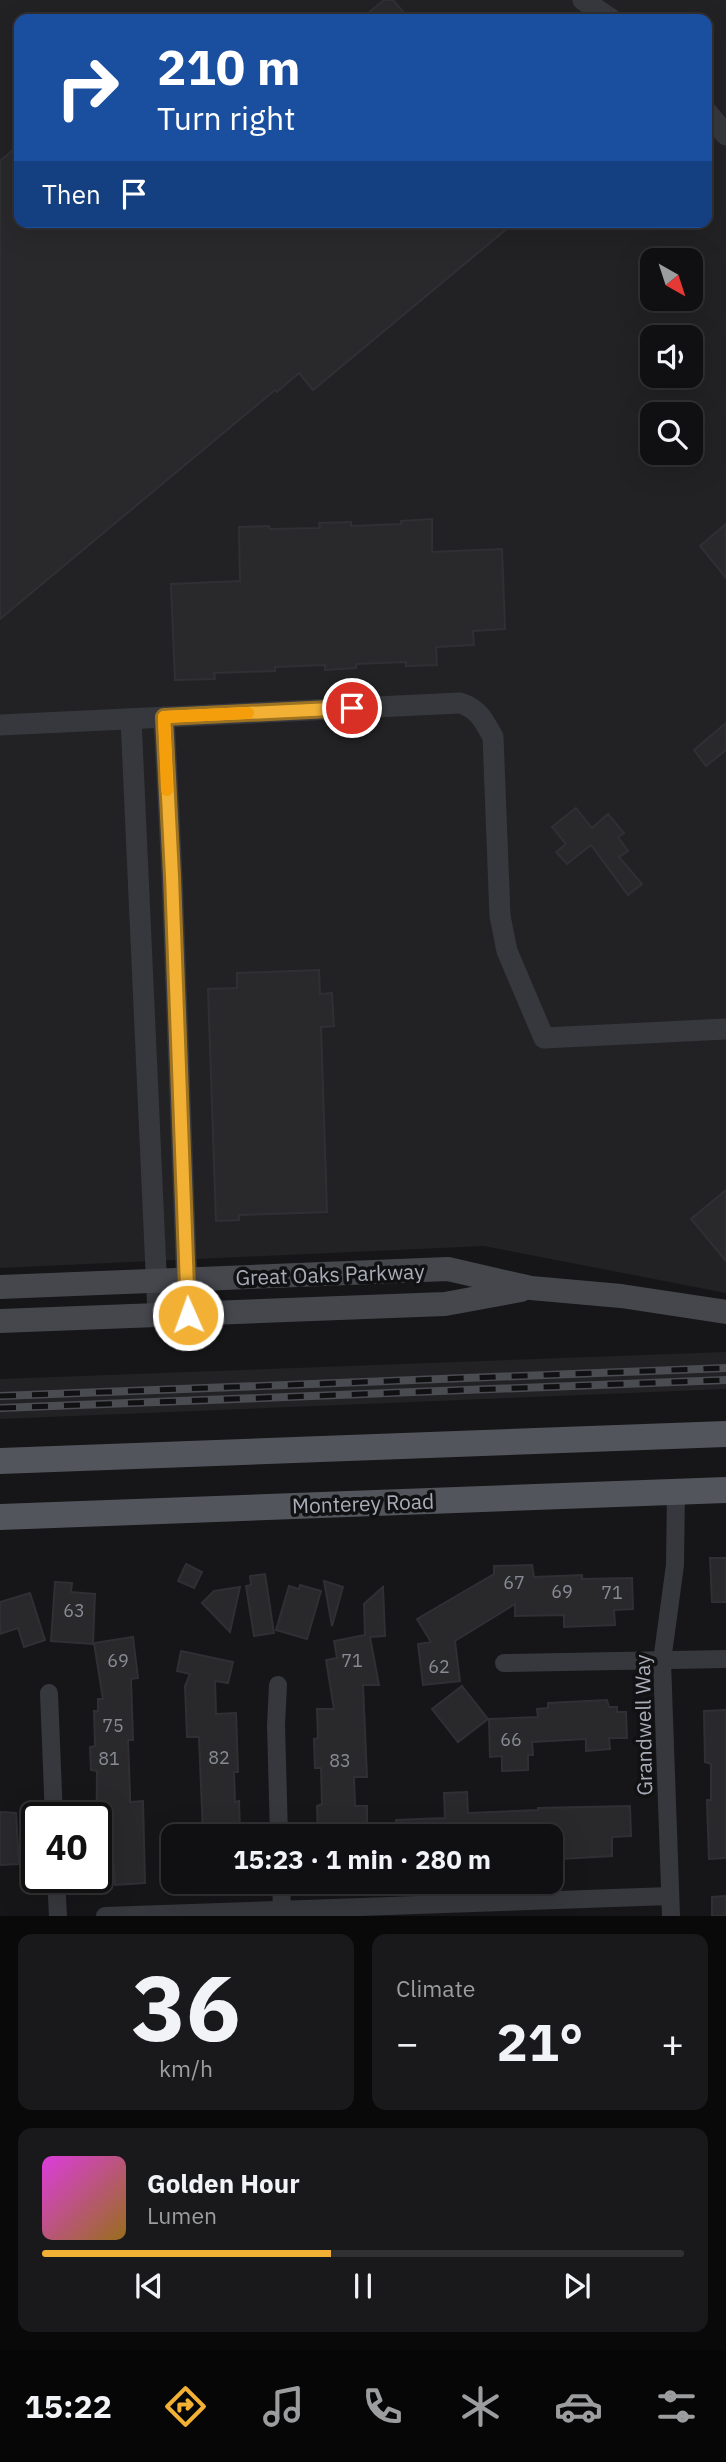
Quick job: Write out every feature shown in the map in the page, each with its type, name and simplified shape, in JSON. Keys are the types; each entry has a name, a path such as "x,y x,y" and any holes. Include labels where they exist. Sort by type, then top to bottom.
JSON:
{"main road":[{"name":"Great Oaks Parkway","path":"0,1287 447,1269 531,1288 621,1296 726,1312"},
{"name":"Great Oaks Parkway","path":"0,1321 445,1304 531,1288"},
{"path":"0,1461 726,1434"},
{"name":"Monterey Road","path":"0,1517 726,1490"}],"street":[{"path":"583,0 604,14"},
{"path":"712,118 726,135"},
{"path":"0,725 460,703 470,706 481,715 493,737 500,916 507,950 544,1038 726,1029"},
{"path":"164,717 188,1315"},
{"path":"131,719 158,1315"},
{"name":"Grandwell Way","path":"671,1916 662,1661 675,1565 676,1492"},
{"path":"504,1663 726,1659"},
{"path":"278,1685 276,1725 279,1824"},
{"path":"50,1693 53,1802"},
{"path":"57,1893 58,1916"},
{"path":"281,1894 282,1910"},
{"path":"105,1916 670,1896"}],"shaded area":[{"path":"0,0 726,0 726,1293 484,1246 0,1268"},
{"path":"726,1352 726,1389 0,1419 0,1379"}],"building":[{"path":"384,0 393,0 405,14 367,14"},
{"path":"14,149 14,228 508,228 313,390 299,373 277,392 275,390 0,619 0,161"},
{"path":"432,519 432,552 502,549 505,629 473,631 474,645 436,647 437,665 406,666 406,662 356,664 356,668 325,670 325,665 275,667 275,671 214,673 215,679 175,680 171,584 240,581 239,527 320,528 319,523 351,522 351,526 401,524 401,521"},
{"path":"726,524 726,578 700,546"},
{"path":"726,723 726,750 706,766 694,750"},
{"path":"576,808 592,828 608,814 624,833 618,837 628,851 619,857 642,884 628,895 591,845 567,864 556,852 566,844 552,827"},
{"path":"319,970 320,994 332,993 334,1026 321,1027 327,1212 239,1215 239,1220 216,1221 208,989 237,988 237,973"},
{"path":"726,1190 726,1261 691,1219"},
{"path":"710,1558 726,1558 726,1602 712,1602"},
{"path":"186,1564 202,1572 194,1588 178,1581"},
{"path":"532,1565 534,1577 582,1575 582,1579 632,1578 633,1609 614,1610 615,1625 564,1627 564,1615 515,1616 515,1604 455,1641 460,1681 423,1685 418,1644 431,1642 417,1619 494,1574 494,1566"},
{"path":"265,1574 274,1633 254,1636 246,1586 251,1585 250,1576"},
{"path":"324,1581 343,1587 332,1626"},
{"path":"55,1582 72,1583 71,1592 95,1594 93,1644 51,1641"},
{"path":"300,1585 321,1591 307,1639 276,1630 289,1586 299,1589"},
{"path":"240,1587 230,1632 202,1603 214,1591"},
{"path":"383,1587 385,1636 370,1637 379,1685 363,1685 367,1777 354,1777 355,1806 367,1806 367,1824 318,1824 317,1806 322,1804 321,1768 315,1768 317,1709 334,1709 326,1660 337,1658 334,1641 365,1635 364,1604"},
{"path":"30,1593 45,1640 24,1647 18,1628 0,1634 0,1602"},
{"path":"133,1637 138,1678 131,1679 133,1740 128,1740 130,1802 143,1801 145,1883 115,1885 112,1865 112,1802 97,1802 97,1771 91,1770 90,1747 95,1746 94,1711 98,1711 98,1699 103,1699 94,1643"},
{"path":"181,1651 233,1662 228,1683 215,1681 216,1714 236,1713 238,1772 234,1772 235,1802 239,1801 240,1824 203,1824 199,1737 187,1737 185,1686 190,1674 177,1671"},
{"path":"462,1686 488,1719 458,1742 432,1709"},
{"path":"607,1700 609,1707 617,1707 617,1712 626,1712 627,1738 609,1738 610,1749 586,1751 586,1739 532,1742 533,1755 528,1755 528,1770 502,1771 502,1756 490,1757 489,1719 538,1717 537,1709 548,1708 548,1703"},
{"path":"726,1710 726,1858 709,1859 707,1800 711,1800 711,1764 705,1762 704,1711"},
{"path":"467,1792 468,1813 630,1806 631,1836 612,1837 612,1856 563,1859 563,1824 396,1824 396,1820 445,1818 444,1793"},
{"path":"0,1812 16,1813 19,1864 0,1865"},
{"path":"726,1896 726,1916 712,1916 712,1897"}],"railway":[{"path":"0,1396 726,1368"},
{"path":"0,1408 726,1380"}],"slow traffic":[{"path":"167,790 164,717 248,713"}],"route":[{"path":"188,1315 164,717 352,708"}]}
